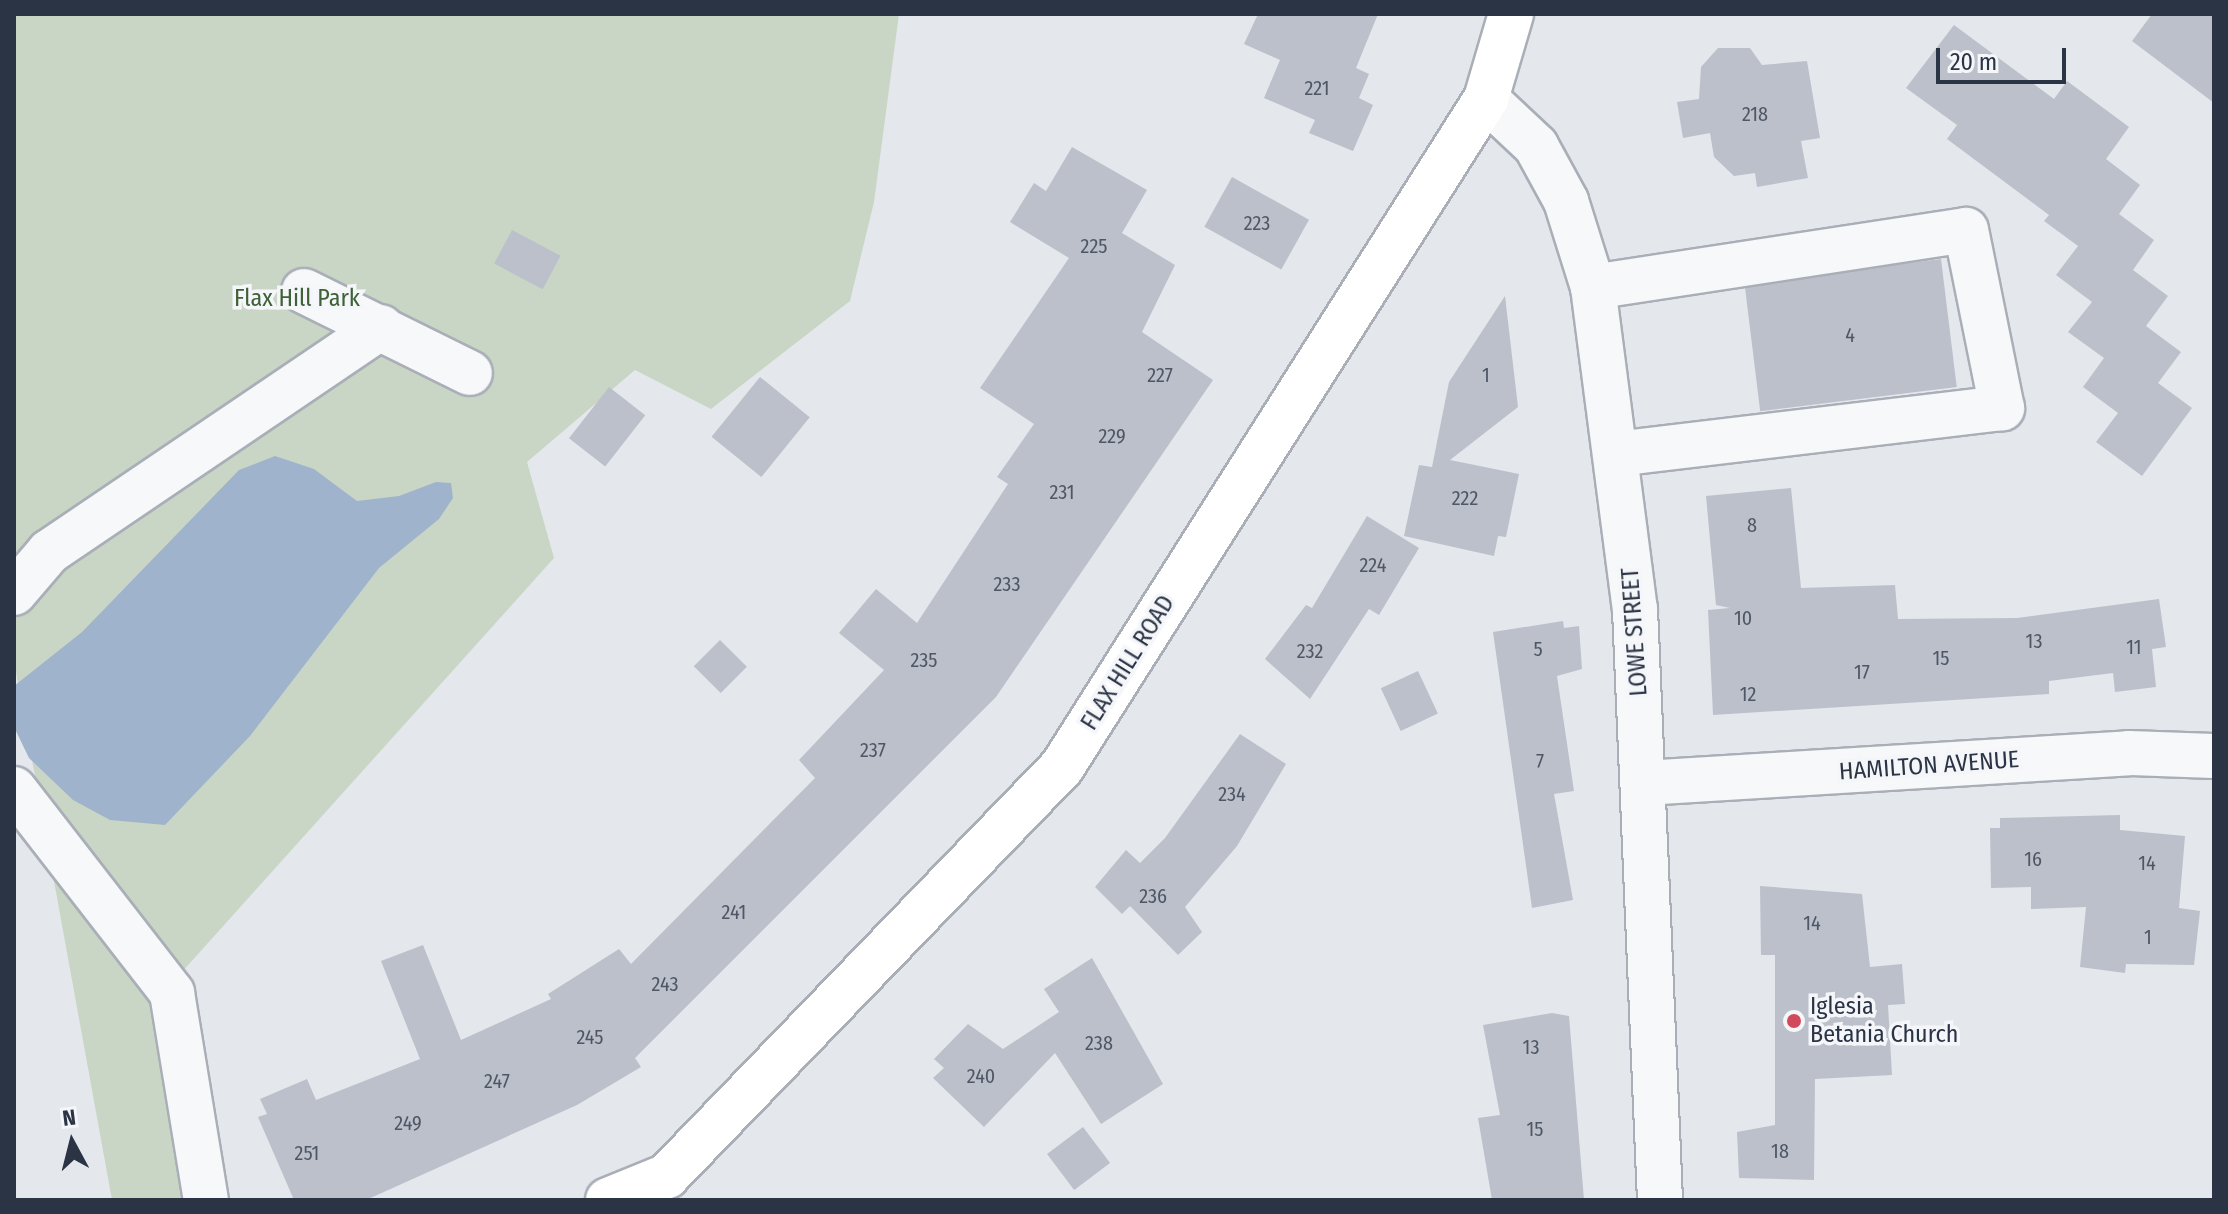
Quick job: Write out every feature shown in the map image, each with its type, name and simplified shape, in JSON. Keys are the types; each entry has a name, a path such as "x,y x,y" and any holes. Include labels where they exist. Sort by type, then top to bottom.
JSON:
{"main road":[{"name":"FLAX HILL ROAD","path":"608,1200 662,1188 1062,767 1486,99 1511,14"}],"street":[{"name":"LOWE STREET","path":"1486,99 1536,146 1566,201 1593,287 1635,609 1660,1200"},
{"path":"1593,287 1966,230 2002,408 1616,454"},
{"path":"304,291 470,373"},
{"path":"14,593 49,552 381,327"},
{"name":"HAMILTON AVENUE","path":"1644,783 2129,753 2214,756"},
{"path":"14,789 172,993 206,1200"}],"green space":[{"name":"Flax Hill Park","path":"14,14 899,14 874,202 850,301 711,409 635,370 527,462 554,558 181,973 208,1200 112,1200 14,661"}],"water":[{"path":"275,456 314,469 357,501 399,496 436,482 451,483 453,498 439,519 379,568 250,736 165,825 110,820 73,800 29,758 14,727 14,686 82,632 239,470"}],"building":[{"path":"1258,14 1378,14 1356,68 1369,74 1359,98 1373,105 1353,151 1309,133 1315,120 1264,98 1280,60 1244,44"},
{"path":"2152,14 2214,14 2214,103 2132,41"},
{"path":"1954,25 2054,99 2067,81 2129,127 2106,159 2140,185 2119,214 2154,240 2133,270 2168,296 2146,326 2181,352 2158,383 2192,408 2142,476 2096,442 2118,413 2083,387 2104,358 2068,332 2092,302 2056,275 2078,246 2044,221 2049,215 1947,139 1957,125 1906,88"},
{"path":"1718,48 1750,48 1762,65 1807,61 1820,138 1801,141 1808,178 1757,187 1755,173 1734,176 1714,157 1710,133 1683,138 1677,102 1699,99 1701,67"},
{"path":"1072,147 1147,190 1122,233 1175,265 1142,332 1213,380 996,697 635,1058 641,1067 577,1105 366,1200 294,1200 258,1117 267,1114 260,1099 307,1079 316,1100 420,1059 381,961 423,945 461,1040 551,999 548,994 619,949 631,964 815,778 799,760 884,670 839,633 876,589 917,623 1008,484 997,477 1034,424 980,388 1069,258 1010,222 1034,183 1046,191"},
{"path":"1232,177 1309,220 1281,270 1204,227"},
{"path":"512,230 561,256 543,289 494,264"},
{"path":"1941,259 1957,387 1760,411 1744,283"},
{"path":"1505,296 1518,407 1450,460 1519,474 1506,537 1498,536 1494,556 1404,536 1419,465 1432,467 1449,382"},
{"path":"760,377 810,417 761,477 712,437"},
{"path":"609,387 645,415 605,467 569,438"},
{"path":"1791,488 1801,588 1895,585 1898,619 2017,618 2159,599 2166,647 2152,649 2156,687 2115,692 2113,673 2049,681 2049,694 1713,715 1708,610 1730,608 1716,605 1706,496"},
{"path":"1367,516 1419,548 1379,615 1369,609 1310,699 1265,659 1306,605 1312,608"},
{"path":"1563,621 1564,628 1579,626 1582,669 1557,676 1574,791 1554,794 1573,900 1532,908 1493,632"},
{"path":"720,640 747,667 721,693 694,666"},
{"path":"1418,671 1438,714 1401,731 1381,688"},
{"path":"1240,734 1286,764 1237,846 1185,907 1202,932 1178,955 1130,906 1122,914 1095,887 1126,850 1140,863 1165,838"},
{"path":"2120,815 2120,830 2185,836 2179,908 2200,911 2194,965 2126,964 2125,973 2080,967 2086,907 2031,909 2031,887 1991,888 1990,828 2000,828 2000,818"},
{"path":"1760,886 1862,894 1870,967 1902,964 1905,1004 1888,1005 1892,1075 1815,1079 1814,1180 1739,1178 1737,1132 1775,1125 1775,955 1761,955"},
{"path":"1092,958 1163,1084 1101,1124 1055,1053 984,1127 933,1078 944,1068 934,1059 968,1024 1003,1049 1059,1012 1044,989"},
{"path":"1552,1013 1569,1016 1584,1200 1492,1200 1478,1118 1500,1115 1483,1025"},
{"path":"1083,1127 1110,1163 1074,1190 1047,1154"}],"place":[{"name":"Iglesia Betania Church","path":"1794,1021"}]}
